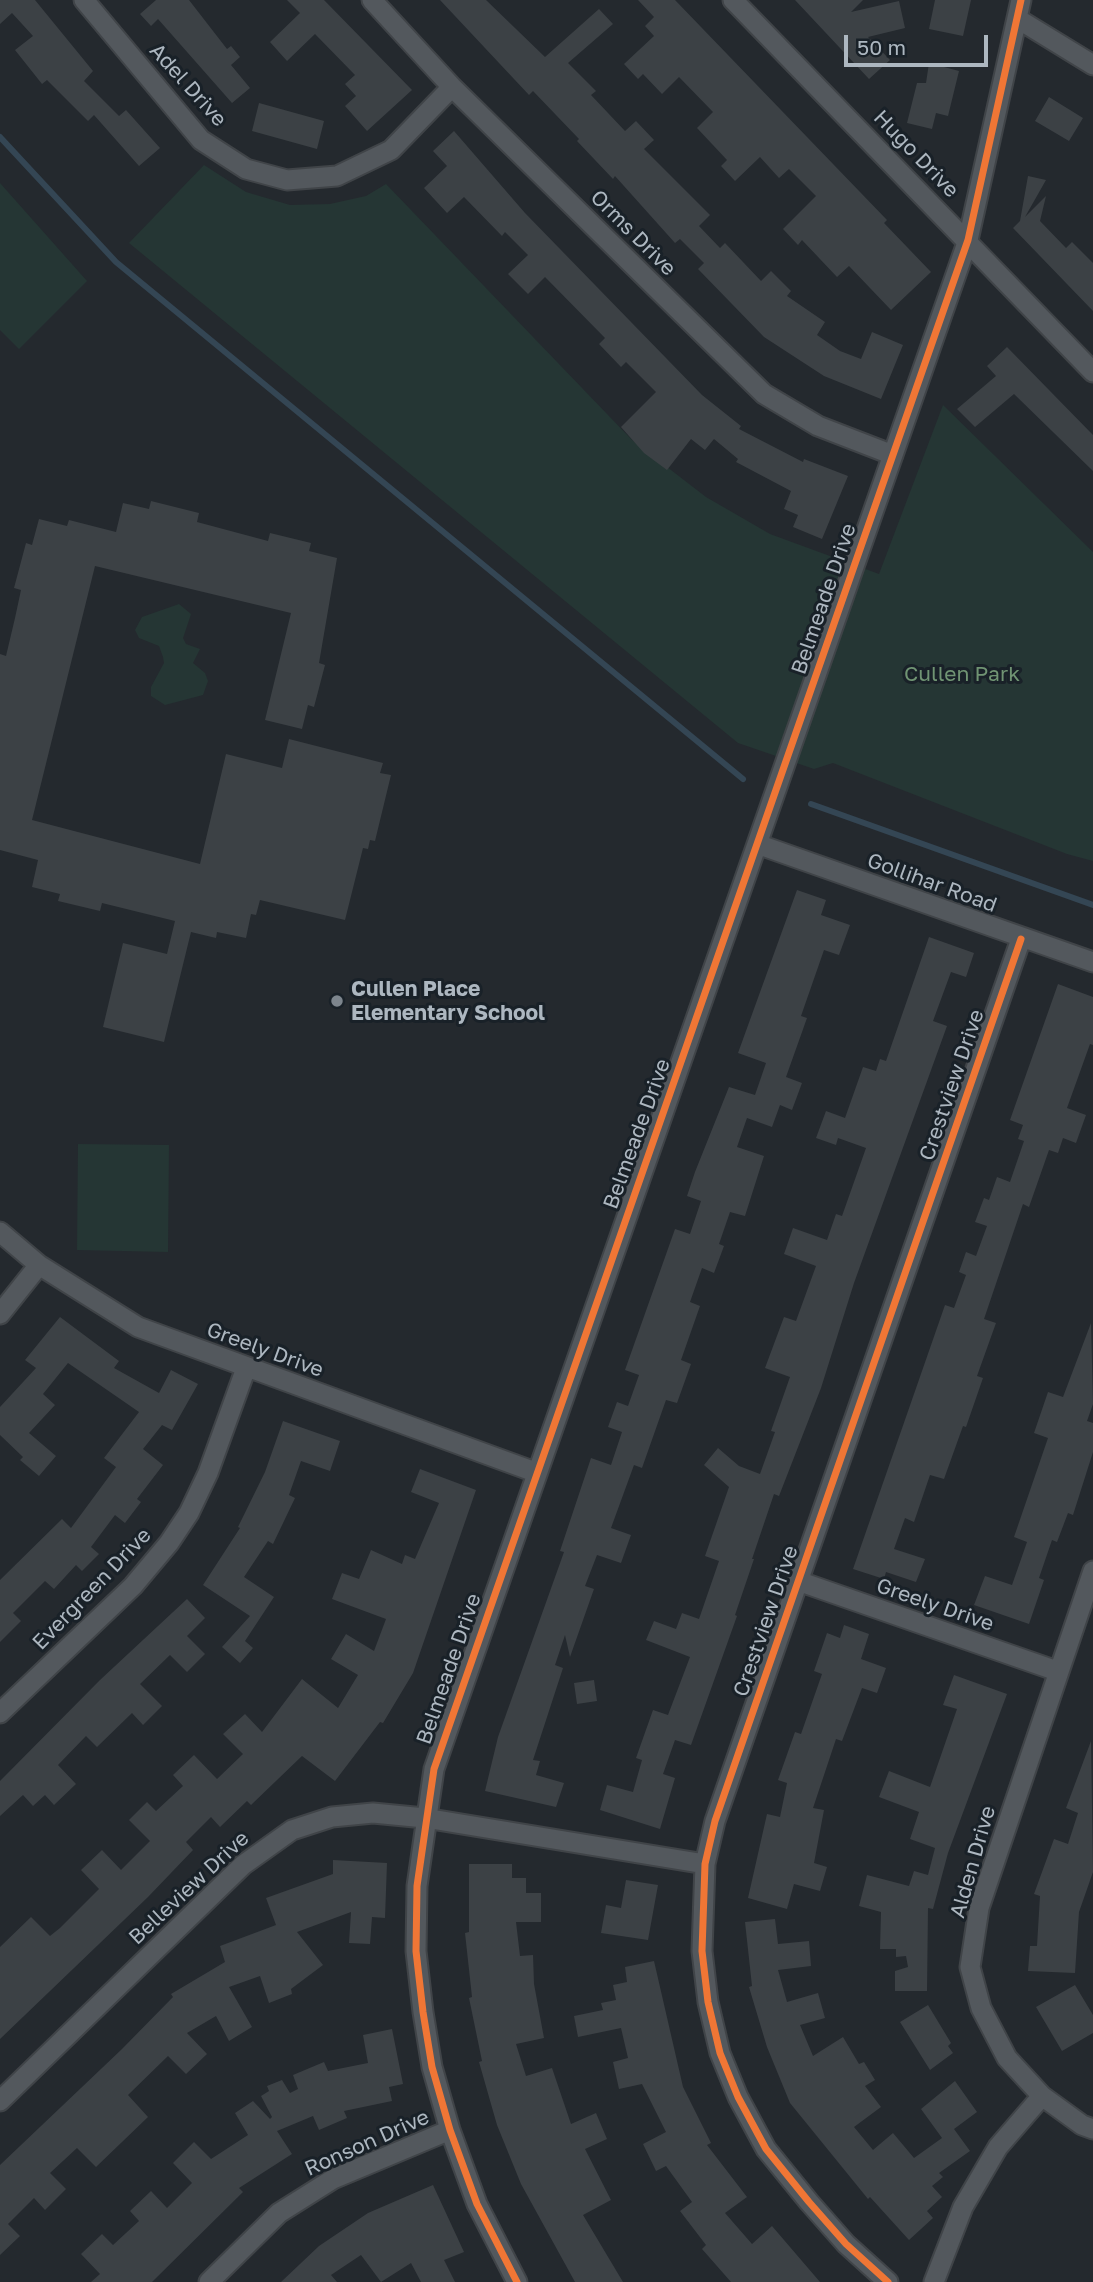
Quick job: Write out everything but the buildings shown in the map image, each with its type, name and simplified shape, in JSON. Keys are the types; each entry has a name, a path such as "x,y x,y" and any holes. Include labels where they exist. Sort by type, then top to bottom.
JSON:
{"street":[{"name":"Adel Drive","path":"83,0 201,139 246,169 287,180 337,176 391,150 452,87"},
{"name":"Orms Drive","path":"372,0 452,87 764,394 818,426 893,455"},
{"name":"Hugo Drive","path":"733,0 1093,372"},
{"name":"Belmeade Drive","path":"517,2282 477,2204 450,2130 432,2067 416,1951 417,1886 434,1769 535,1472 968,240 1020,9"},
{"path":"1020,9 1093,65"},
{"name":"Gollihar Road","path":"757,844 1021,939 1093,962"},
{"name":"Crestview Drive","path":"888,2282 846,2244 808,2202 766,2149 738,2097 720,2053 708,2002 702,1951 705,1864 715,1822 1021,939"},
{"name":"Greely Drive","path":"0,1232 39,1265 138,1328 535,1472"},
{"path":"0,1314 39,1265"},
{"name":"Evergreen Drive","path":"0,1713 132,1586 169,1543 189,1513 208,1473 246,1368"},
{"name":"Alden Drive","path":"1093,1571 979,1908 970,1966 981,2008 1007,2058 1042,2096 1082,2125 1093,2129"},
{"name":"Greely Drive","path":"798,1581 1058,1671"},
{"name":"Belleview Drive","path":"0,2101 262,1848 292,1830 332,1817 373,1814 425,1818 705,1864"},
{"path":"934,2282 963,2207 998,2147 1042,2096"},
{"name":"Ronson Drive","path":"209,2282 279,2213 333,2179 450,2130"}],"green space":[{"name":"Cullen Park","path":"204,165 246,192 290,205 330,204 366,196 386,184 632,440 706,497 770,534 879,574 943,405 1093,552 1093,861 1067,854 833,763 814,769 738,743 129,243"},
{"path":"0,183 87,281 19,349 0,330"},
{"path":"179,604 191,614 183,638 186,644 200,649 193,663 205,673 208,681 203,695 165,705 151,696 151,687 164,663 159,646 139,638 135,630 142,617"},
{"path":"78,1144 169,1145 168,1252 77,1250"}],"waterway":[{"path":"0,137 116,262 743,779"},
{"path":"811,804 1093,905"}],"cycle path":[{"path":"517,2282 477,2204 450,2130 432,2067 423,2012 416,1951 417,1886 434,1769 968,240 1021,0"},
{"path":"888,2282 846,2244 766,2149 738,2097 720,2053 708,2002 702,1951 705,1864 715,1821 1021,939"}],"place":[{"name":"Cullen Place Elementary School","path":"337,1001"}]}
